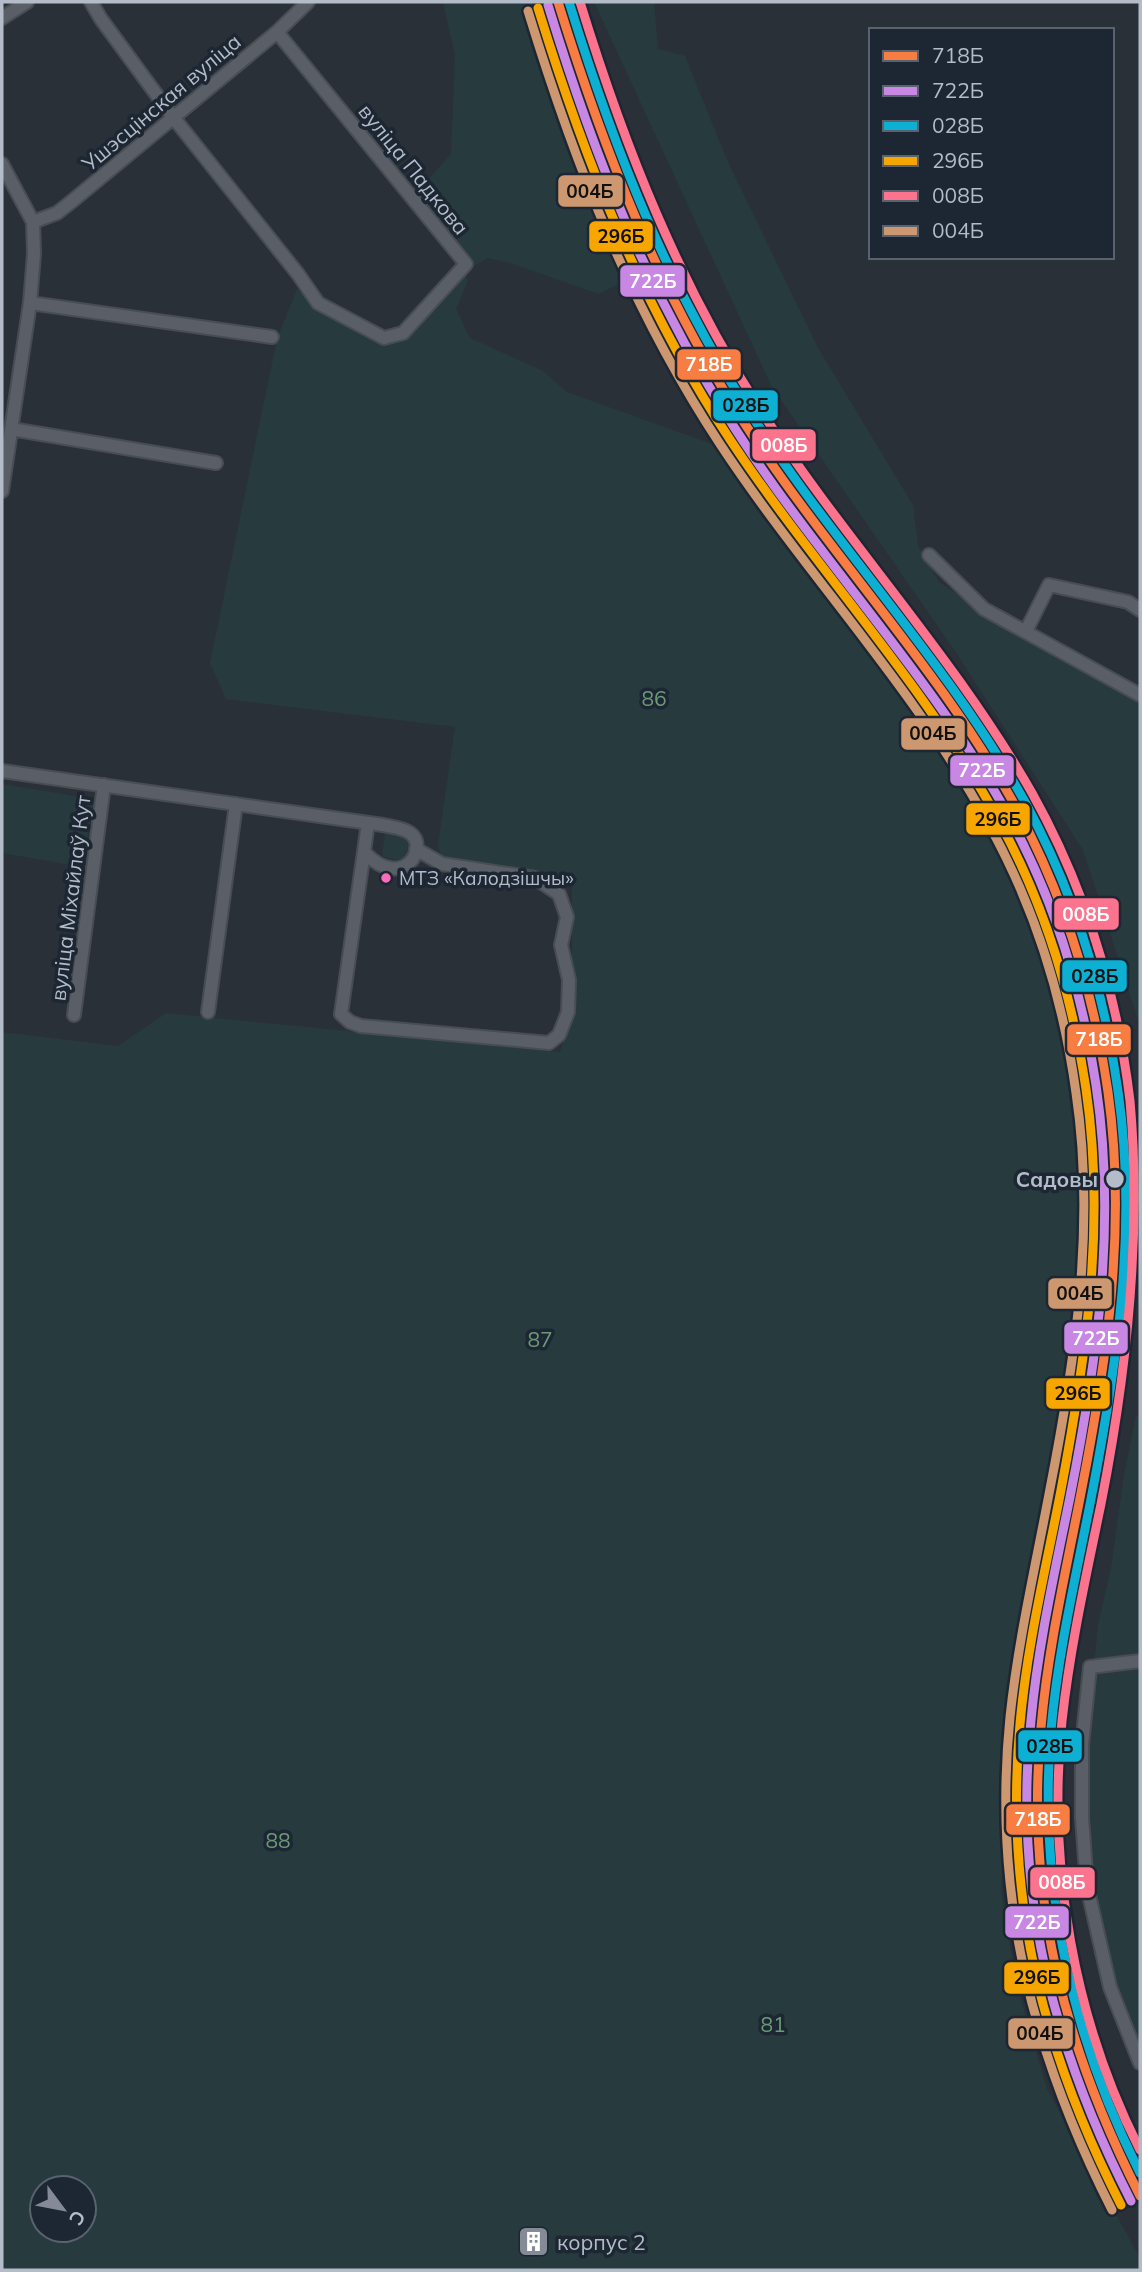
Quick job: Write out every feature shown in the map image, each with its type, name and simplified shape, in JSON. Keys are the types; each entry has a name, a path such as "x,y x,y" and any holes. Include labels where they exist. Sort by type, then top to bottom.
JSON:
{"street":[{"path":"2,19 27,2"},
{"path":"91,2 173,117"},
{"name":"Ушэсцінская вуліца","path":"33,222 57,213 237,62 277,32 308,2"},
{"name":"вуліца Падкова","path":"173,117 290,263 318,303 384,338 403,333 466,264 277,32"},
{"path":"2,164 33,222 34,254 30,303 2,491"},
{"path":"30,303 272,337"},
{"path":"11,429 215,463"},
{"path":"929,555 985,609 1140,695"},
{"path":"1026,631 1049,585 1128,602 1140,610"},
{"name":"вуліца Міхайлаў Кут","path":"2,771 368,823 406,831 413,835 416,849 442,864 535,878 559,894 567,917 561,945 569,980 568,1012 559,1035 549,1043 361,1026 350,1022 341,1014 350,938 365,853"},
{"name":"вуліца Міхайлаў Кут","path":"74,1015 104,785"},
{"path":"208,1012 236,804"},
{"path":"368,823 365,853 377,864 393,869 410,864 416,849"},
{"path":"1140,1661 1090,1667 1082,1745 1082,1818 1087,1886 1110,1987 1140,2063"}],"green space":[{"path":"443,2 543,2 592,146 642,272 599,294 488,258 474,266 417,192 451,154 455,55"},
{"path":"594,2 654,2 658,49 685,56 727,160 818,348 913,505 918,545 939,582 1014,631 1103,678 1140,704 1140,1026 1083,850 957,654 772,387"},
{"path":"463,272 468,280 456,309 470,338 543,371 567,392 712,444 758,494 800,559 935,727 973,781 1000,830 1057,1020 1083,1094 1094,1153 1090,1262 1064,1440 1014,1682 1006,1755 1001,1889 1015,1979 1047,2089 1140,2258 1140,2270 2,2270 2,1032 118,1046 166,1013 560,1052 572,1008 572,882 442,857 438,845 455,727 226,699 210,663 277,339 297,289 317,307 381,342 404,337"},
{"path":"2,784 94,799 82,867 2,853"},
{"path":"388,832 408,838 410,852 405,859 382,856 385,834"},
{"path":"1136,1415 1140,1416 1140,2054 1114,1986 1091,1886 1085,1818 1086,1745 1098,1625 1111,1568 1124,1475"}],"transit line":[{"name":"718Б","path":"558,2 595,113 636,220 686,323 714,374 778,473 921,662 988,760 1018,811 1050,878 1086,983 1108,1092 1113,1142 1115,1243 1099,1394 1044,1697 1038,1790 1039,1850 1045,1910 1056,1969 1071,2026 1113,2140 1140,2196"},
{"name":"028Б","path":"569,2 625,165 646,217 695,319 754,419 787,467 928,655 995,752 1025,802 1058,871 1085,942 1095,979 1112,1053 1124,1142 1125,1245 1122,1296 1109,1398 1054,1701 1048,1788 1050,1845 1055,1902 1078,2013 1095,2068 1140,2173"},
{"name":"008Б","path":"580,2 636,163 705,316 763,414 796,462 935,648 1002,743 1032,793 1068,866 1096,942 1107,981 1117,1021 1130,1101 1133,1253 1118,1404 1065,1694 1058,1776 1059,1831 1063,1887 1082,1996 1117,2100 1140,2150"},
{"name":"722Б","path":"548,5 585,117 626,223 675,325 734,427 767,476 911,666 978,764 1008,815 1039,879 1074,980 1096,1085 1105,1189 1104,1240 1096,1344 1080,1446 1034,1692 1027,1784 1028,1846 1034,1907 1045,1968 1060,2027 1080,2085 1131,2201"},
{"name":"296Б","path":"538,8 596,177 643,285 670,338 731,441 798,535 903,673 969,769 998,819 1029,883 1064,984 1080,1054 1092,1139 1093,1240 1078,1390 1023,1694 1017,1789 1018,1851 1024,1912 1035,1972 1051,2031 1070,2089 1121,2205"},
{"name":"004Б","path":"528,11 586,180 608,235 659,341 688,393 753,492 893,677 959,773 1020,887 1055,988 1070,1058 1082,1143 1083,1244 1080,1294 1067,1394 1013,1689 1006,1783 1007,1847 1013,1910 1024,1971 1040,2032 1084,2151 1112,2210"}],"place":[{"name":"МТЗ «Калодзішчы»","path":"386,878"},
{"name":"Садовы","path":"1115,1179"},
{"name":"корпус 2","path":"534,2242"}],"park label":[{"name":"86","path":"654,698"},
{"name":"87","path":"540,1339"},
{"name":"88","path":"278,1840"},
{"name":"81","path":"773,2024"}]}
